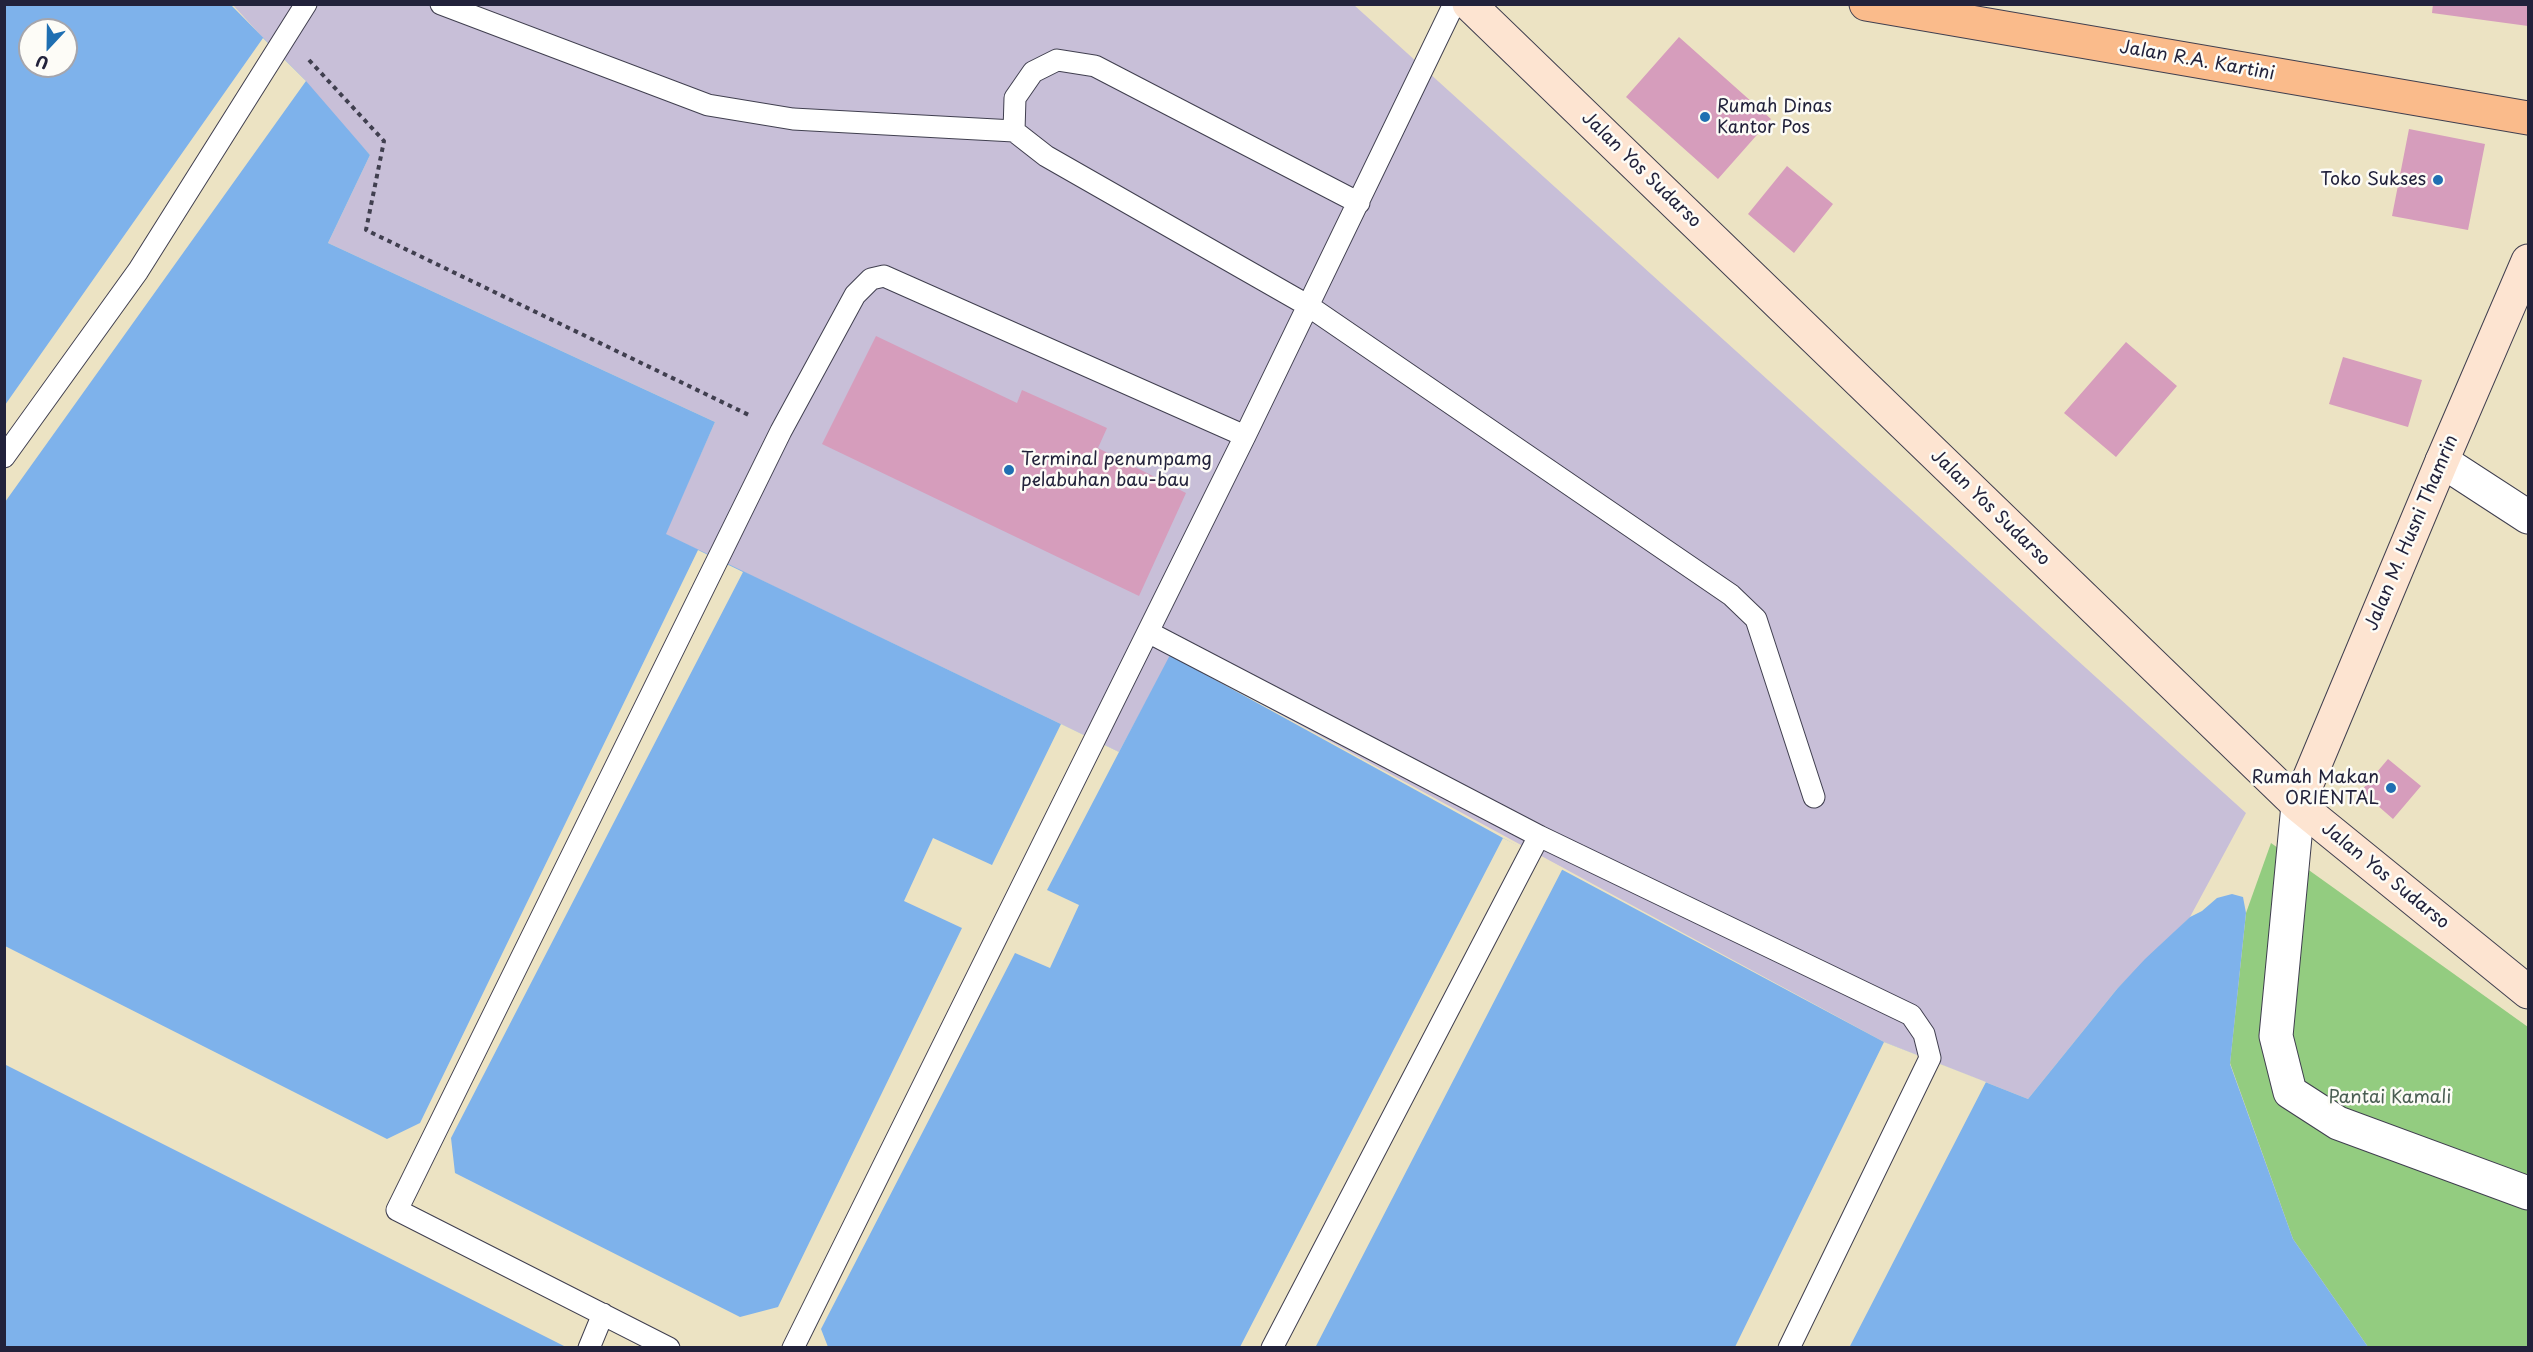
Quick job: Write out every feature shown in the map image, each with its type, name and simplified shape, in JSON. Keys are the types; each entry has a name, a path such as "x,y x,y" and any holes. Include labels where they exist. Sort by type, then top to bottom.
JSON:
{"highway":[{"name":"Jalan R.A. Kartini","path":"1866,4 2529,118"}],"street":[{"name":"Jalan Yos Sudarso","path":"1469,4 2298,805 2529,992"},
{"name":"Jalan M. Husni Thamrin","path":"2298,805 2442,461 2529,261"},
{"path":"2442,461 2529,517"},
{"path":"2298,805 2276,1036 2290,1092 2338,1123 2529,1193"}],"lane":[{"path":"4,457 138,271 306,4"},
{"path":"441,4 708,105 793,119 1014,131 1046,156 1307,305 1731,596 1756,619 1814,797"},
{"path":"793,1347 1245,436 1454,4"},
{"path":"1014,131 1015,98 1033,72 1057,60 1095,66 1359,203"},
{"path":"669,1347 397,1210 781,431 855,294 871,279 884,276 1245,436"},
{"path":"1148,632 1539,836 1911,1014 1924,1034 1930,1058 1789,1347"},
{"path":"1272,1347 1539,836"},
{"path":"589,1347 603,1314"}],"path":[{"path":"286,35 384,141 366,230 781,431"}],"shaded area":[{"path":"233,5 1354,5 2246,813 2190,917 2117,989 2028,1099 1884,1042 1171,655 1119,752 665,534 715,422 328,243 370,155"}],"green space":[{"name":"Pantai Kamali","path":"2271,843 2528,1027 2528,1347 2368,1347 2293,1239 2230,1063 2246,913"}],"water":[{"path":"5,4 231,5 306,81 370,155 328,243 715,422 666,534 1119,752 1170,655 1503,838 1884,1042 2028,1099 2117,989 2145,959 2190,917 2202,911 2217,898 2232,894 2243,897 2246,913 2230,1064 2293,1239 2368,1347 5,1348"}],"pier":[{"path":"263,38 306,81 5,502 5,405"},
{"path":"698,550 743,572 451,1138 455,1173 740,1317 778,1307 962,928 904,901 933,838 992,865 1061,724 1119,752 1047,890 1079,905 1050,968 1015,953 821,1329 828,1347 566,1347 4,1064 5,946 387,1139 420,1123"},
{"path":"1503,838 1563,868 1315,1348 1240,1347"},
{"path":"1884,1042 1986,1082 1849,1348 1735,1347"}],"building":[{"path":"2433,4 2528,4 2528,26 2432,13"},
{"path":"1679,37 1771,119 1718,179 1626,97"},
{"name":"Toko Sukses","path":"2409,129 2485,144 2468,230 2392,216"},
{"path":"1787,166 1833,204 1794,253 1748,214"},
{"name":"Terminal penumpamg pelabuhan bau-bau","path":"876,336 1017,403 1022,390 1107,428 1098,448 1186,493 1139,596 822,444"},
{"path":"2126,342 2177,386 2116,457 2064,413"},
{"path":"2343,357 2422,380 2408,427 2329,404"},
{"name":"Rumah Makan ORIENTAL","path":"2388,759 2421,786 2393,819 2361,791"}],"place":[{"name":"Rumah Dinas Kantor Pos","path":"1705,117"},
{"name":"Toko Sukses","path":"2438,180"},
{"name":"Terminal penumpamg pelabuhan bau-bau","path":"1009,470"},
{"name":"Rumah Makan ORIENTAL","path":"2391,788"}]}
